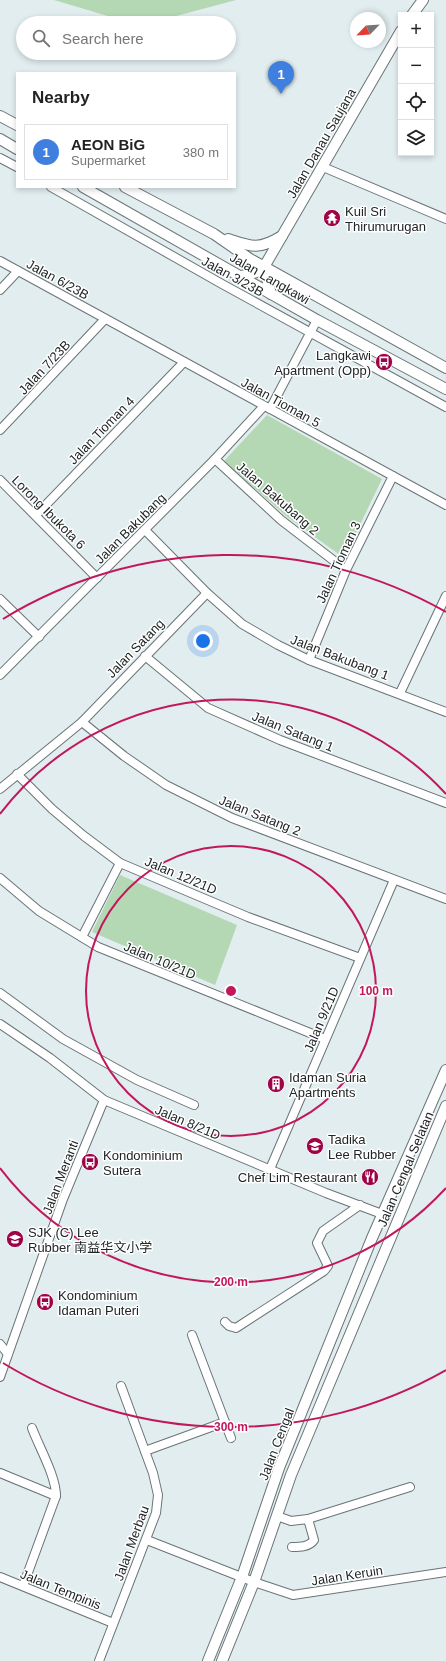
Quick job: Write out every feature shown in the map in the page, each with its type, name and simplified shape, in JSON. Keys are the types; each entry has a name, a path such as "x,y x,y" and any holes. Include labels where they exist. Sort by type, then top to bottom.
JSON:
{"street":[{"path":"414,12 423,0"},
{"name":"Jalan Danau Saujana","path":"264,267 398,36"},
{"path":"0,116 16,125"},
{"path":"0,139 16,148"},
{"path":"0,158 16,166"},
{"path":"323,167 446,219"},
{"name":"Jalan 3/23B","path":"53,188 446,407"},
{"name":"Jalan Langkawi","path":"85,188 316,320 446,389"},
{"name":"Jalan Langkawi","path":"127,188 214,234 264,267 446,368"},
{"path":"214,234 250,247 263,246 283,234"},
{"name":"Jalan 6/23B","path":"0,261 105,319"},
{"path":"241,276 257,272 264,267 271,294"},
{"path":"0,290 18,271"},
{"name":"Jalan Tioman 5","path":"105,319 446,505"},
{"name":"Jalan 7/23B","path":"0,430 105,319"},
{"name":"Jalan Bakubang","path":"0,675 40,637 267,408 316,320"},
{"name":"Jalan Tioman 4","path":"36,515 184,362"},
{"name":"Jalan Bakubang 2","path":"215,459 281,520 346,570"},
{"name":"Jalan Tioman 3","path":"308,660 346,570 393,476"},
{"name":"Lorong Ibukota 6","path":"0,480 97,578"},
{"name":"Jalan Bakubang 1","path":"145,530 207,593 242,624 308,660 400,693 446,712"},
{"name":"Jalan Satang","path":"0,789 82,722 207,593"},
{"path":"400,693 446,596"},
{"path":"0,599 40,637"},
{"name":"Jalan Satang 1","path":"145,656 208,708 280,740 446,803"},
{"name":"Jalan Satang 2","path":"82,722 124,756 166,785 232,818 446,899"},
{"name":"Jalan 12/21D","path":"17,774 52,809 84,836 120,863 248,917 360,958"},
{"path":"82,937 120,863"},
{"name":"Jalan 10/21D","path":"0,878 39,911 98,947 325,1039"},
{"name":"Jalan 9/21D","path":"270,1169 394,880"},
{"path":"0,993 63,1039 137,1080 194,1105"},
{"name":"Jalan 8/21D","path":"0,1024 50,1058 104,1100 382,1214"},
{"name":"Jalan Cengal Selatan","path":"372,1238 446,1070"},
{"name":"Jalan Meranti","path":"0,1377 64,1199 104,1100"},
{"name":"Jalan Cengal Selatan","path":"388,1243 446,1106"},
{"path":"225,1322 229,1326 236,1328 324,1271 328,1266 317,1243 320,1236 324,1231 360,1205"},
{"name":"Jalan Cengal","path":"208,1661 242,1577 279,1468 372,1238"},
{"name":"Jalan Cengal","path":"222,1661 254,1582 291,1475 388,1243"},
{"path":"192,1335 231,1438"},
{"path":"0,1344 8,1354"},
{"name":"Jalan Merbau","path":"99,1661 147,1540 156,1513 158,1495 153,1472 122,1386"},
{"path":"145,1451 225,1422"},
{"path":"23,1586 56,1496 56,1490 32,1428"},
{"path":"0,1473 56,1496"},
{"path":"276,1516 291,1521 308,1520 410,1487"},
{"path":"292,1547 302,1547 314,1540 308,1520"},
{"name":"Jalan Keruin","path":"147,1540 254,1582 294,1595 446,1572"},
{"name":"Jalan Tempinis","path":"0,1577 113,1624"}],"green space":[{"path":"54,0 236,0 176,16 108,16"},
{"path":"267,415 382,479 344,558 286,516 224,461"},
{"path":"120,875 237,925 215,985 92,932"}],"place":[{"name":"AEON BiG","path":"281,94"},
{"name":"Kuil Sri Thirumurugan","path":"332,218"},
{"name":"Langkawi Apartment (Opp)","path":"384,362"},
{"name":"Idaman Suria Apartments","path":"276,1084"},
{"name":"Tadika Lee Rubber","path":"315,1146"},
{"name":"Kondominium Sutera","path":"90,1162"},
{"name":"Chef Lim Restaurant","path":"370,1177"},
{"name":"SJK (C) Lee Rubber 南益华文小学","path":"15,1239"},
{"name":"Kondominium Idaman Puteri","path":"45,1302"}]}
